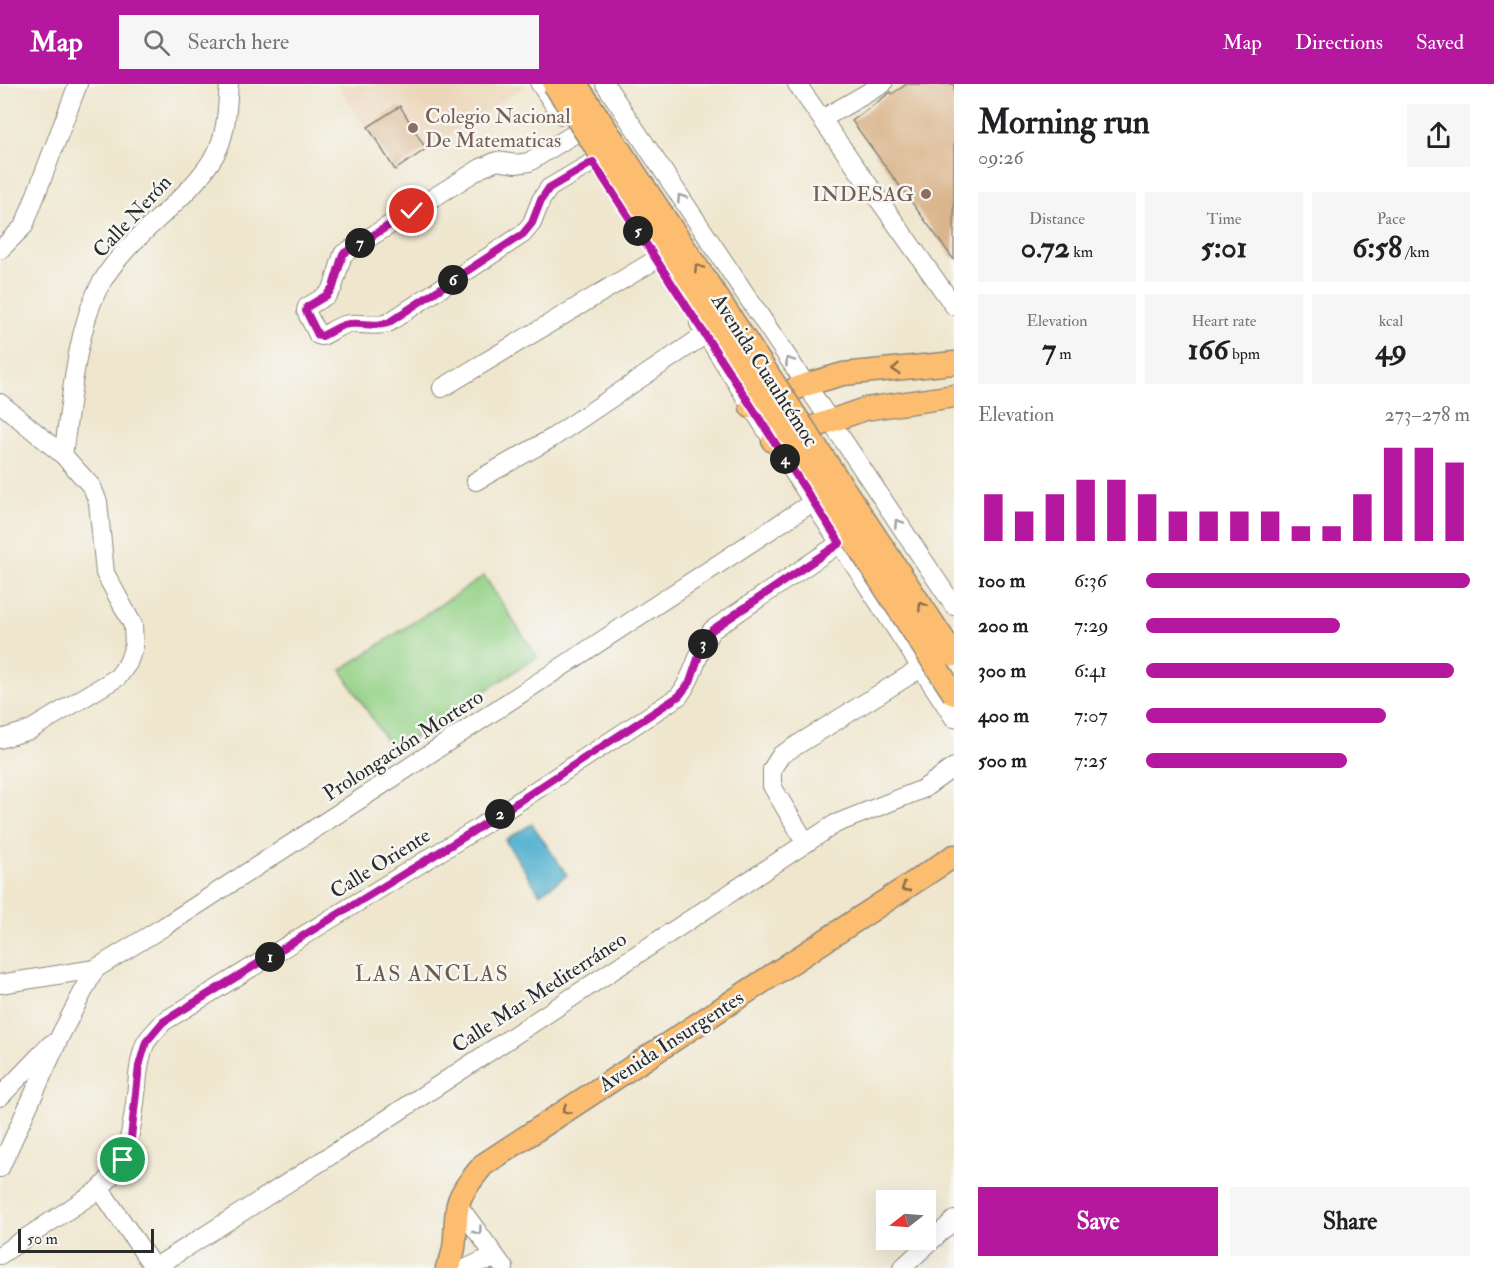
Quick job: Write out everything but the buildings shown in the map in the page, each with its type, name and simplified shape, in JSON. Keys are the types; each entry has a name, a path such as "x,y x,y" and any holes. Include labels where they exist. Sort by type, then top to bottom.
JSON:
{"main road":[{"name":"Avenida Cuauhtémoc","path":"554,84 954,694"},
{"name":"Avenida Cuauhtémoc","path":"576,84 954,655"},
{"path":"751,407 805,385 843,374 954,363"},
{"path":"773,441 865,409 954,396"},
{"name":"Avenida Insurgentes","path":"447,1268 455,1249 458,1205 464,1190 483,1165 954,856"}],"street":[{"path":"0,250 24,226 78,84"},
{"name":"Calle Nerón","path":"63,454 82,334 96,293 115,260 195,182 216,154 227,121 229,84"},
{"path":"540,84 657,259 954,717"},
{"path":"605,84 954,606"},
{"path":"797,84 954,306"},
{"path":"822,119 883,84"},
{"path":"574,134 529,162 516,165 497,161 481,168 343,254 333,287 327,295 307,307 306,311 318,335 322,336 343,325 357,324 377,327 388,323 523,234 532,223 541,200 549,188 593,162"},
{"path":"442,388 657,259"},
{"path":"476,481 552,438 706,334"},
{"path":"0,403 63,454 92,487 98,502 105,573 133,625 134,646 128,663 118,677 30,730 0,739"},
{"name":"Prolongación Mortero","path":"0,984 95,969 385,783 813,502"},
{"name":"Calle Oriente","path":"0,1254 100,1189 112,1177 123,1160 131,1138 139,1066 146,1042 163,1022 472,832 679,696 690,682 704,641 712,630 840,543"},
{"path":"806,843 772,786 772,769 781,755 921,668"},
{"name":"Calle Mar Mediterráneo","path":"154,1268 382,1122 835,824 923,789 954,767"},
{"path":"0,1168 61,1034 95,969"},
{"path":"0,1097 61,1034"},
{"path":"100,1189 154,1268"},
{"path":"458,1205 500,1263"},
{"path":"902,1268 954,1220"},
{"path":"467,1268 482,1261 500,1263"}],"shaded area":[{"name":"Colegio Nacional De Matematicas","path":"337,84 528,84 394,172"}],"green space":[{"path":"484,576 537,657 393,751 341,670"}],"water":[{"path":"532,824 567,875 540,894 505,840"}],"place":[{"name":"Colegio Nacional De Matematicas","path":"413,128"},
{"name":"INDESAG","path":"926,194"}],"district":[{"name":"LAS ANCLAS","path":"432,973"}],"route":[{"path":"123,1160 131,1138 139,1066 146,1042 163,1022 472,832 679,696 690,682 704,641 712,630 840,543 593,162 549,188 541,200 532,223 523,234 388,323 377,327 357,324 343,325 322,336 318,335 306,311 307,307 327,295 333,287 343,254 412,211"}]}
